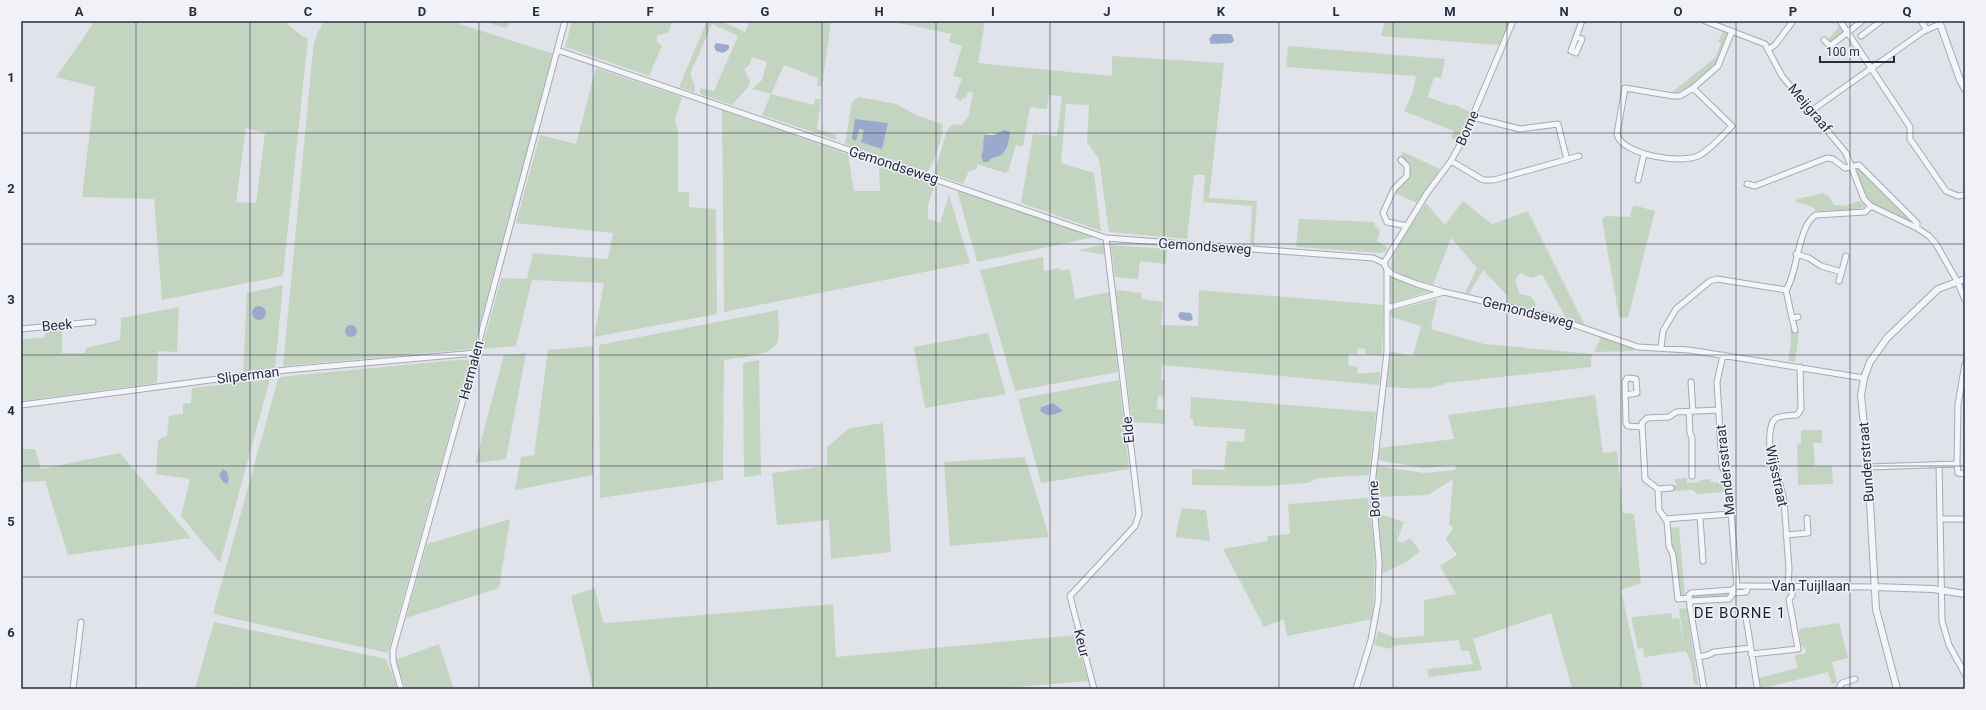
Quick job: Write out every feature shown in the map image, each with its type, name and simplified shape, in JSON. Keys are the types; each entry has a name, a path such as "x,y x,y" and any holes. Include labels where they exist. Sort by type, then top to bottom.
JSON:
{"street":[{"name":"Hermalen","path":"401,689 393,661 393,650 476,353 565,21"},
{"name":"Borne","path":"1384,263 1427,193 1452,161 1513,21"},
{"path":"1577,37 1582,21"},
{"path":"1705,21 1760,41 1769,48 1775,45 1793,21"},
{"path":"1840,21 1910,127 1910,139 1946,191 1958,196 1965,195"},
{"path":"1824,40 1830,46 1848,34 1862,21"},
{"path":"1861,36 1881,21"},
{"path":"1922,21 1927,30"},
{"path":"1811,111 1870,68 1940,23 1960,80 1965,89"},
{"path":"1693,88 1732,126 1699,156 1680,160 1644,154 1623,145 1618,140 1617,134 1625,88 1680,96 1693,88 1718,66 1732,31"},
{"name":"Meijgraaf","path":"1769,48 1782,76 1842,147 1861,195 1871,206 1917,228 1936,244 1957,281 1965,300"},
{"name":"Gemondseweg","path":"557,50 1106,238 1369,257 1384,263"},
{"path":"1472,117 1520,129 1558,124 1568,160"},
{"path":"1638,180 1644,154"},
{"path":"1452,161 1483,180 1494,180 1579,156"},
{"path":"1747,184 1755,186 1827,158 1832,159 1845,168 1851,167"},
{"path":"1401,160 1407,166 1407,176 1394,189 1383,213 1387,222 1407,226"},
{"name":"Meijgraaf","path":"1851,167 1857,165 1861,167 1917,223 1917,228"},
{"path":"1795,330 1795,317 1786,290 1802,238 1814,216 1862,213 1868,211 1871,206"},
{"name":"Elde","path":"1070,596 1135,526 1139,514 1106,238"},
{"path":"1796,254 1809,258 1821,266 1842,272"},
{"path":"1839,281 1846,256"},
{"path":"1384,263 1387,270"},
{"name":"Gemondseweg","path":"1387,270 1404,279 1444,292 1552,317 1638,347 1689,350 1864,378"},
{"name":"Borne","path":"1356,689 1371,640 1378,602 1379,561 1372,485 1387,352 1387,270"},
{"path":"1661,348 1664,328 1676,309 1710,280 1717,279 1786,290"},
{"name":"Bunderstraat","path":"1897,689 1876,609 1868,467 1861,395 1864,378 1876,352 1887,338 1938,289 1965,279"},
{"path":"1387,308 1444,292"},
{"name":"Beek","path":"21,329 93,322"},
{"name":"Sliperman","path":"21,405 280,371 476,353"},
{"name":"Mandersstraat","path":"1723,355 1717,382 1722,467 1728,476 1736,586"},
{"path":"1965,365 1958,404 1957,464 1958,473 1965,474"},
{"name":"Wijsstraat","path":"1750,651 1798,649 1789,599 1792,596 1782,487 1777,475 1774,461 1771,457 1769,437 1776,418 1797,415 1801,410 1800,367"},
{"path":"1691,382 1693,445 1691,457 1692,476"},
{"path":"1625,395 1628,426 1642,427"},
{"path":"1671,488 1658,489 1645,479 1642,427 1643,421 1646,418 1669,417 1676,412 1719,410"},
{"path":"1939,464 1941,591 1944,633 1954,657 1965,674"},
{"path":"1868,467 1957,464"},
{"path":"1658,489 1659,510 1667,522 1669,546 1673,555 1678,599 1689,600 1704,689"},
{"path":"1665,519 1730,514"},
{"path":"1700,517 1703,561"},
{"name":"Wijsstraat","path":"1786,535 1808,533 1807,518"},
{"path":"1940,520 1965,519"},
{"name":"Van Tuijllaan","path":"1748,586 1746,592 1732,591 1693,592 1689,595 1689,600 1729,599 1731,598 1732,591 1736,586 1748,586 1790,586 1874,586"},
{"path":"1874,586 1965,594"},
{"name":"Keur","path":"1070,596 1094,689"},
{"path":"1746,618 1750,651 1757,686"},
{"path":"73,689 81,622"},
{"path":"1698,657 1714,652 1750,651"},
{"path":"1836,688 1842,683 1855,679"}],"green space":[{"path":"95,21 284,21 308,39 283,276 162,300 154,199 82,197 95,87 56,77","holes":["246,128 265,133 256,203 236,202"]},
{"path":"324,21 450,21 554,54 473,349 283,366 313,49 316,36"},
{"path":"482,21 511,21 506,28"},
{"path":"572,21 673,21 668,33 657,35 657,41 662,46 649,76 565,47"},
{"path":"707,21 721,21 745,32 750,21 831,21 822,86 817,86 818,78 784,65 771,94 752,89 762,80 767,62 752,57 749,65 744,69 750,81 749,86 732,105 700,94 700,88 714,91 738,36 712,24 691,72 691,77 695,87 694,92 679,87"},
{"path":"890,21 985,21 978,63 1112,76 1112,56 1224,63 1209,198 1257,201 1254,244 1250,243 1252,206 1203,202 1205,175 1194,175 1187,239 1109,232 1099,159 1087,142 1089,105 1066,104 1061,163 1094,173 1101,231 1021,203 1033,134 1057,136 1062,96 1049,95 1047,109 1030,107 1023,147 1016,145 1008,172 1005,173 977,164 977,169 969,171 963,184 934,174 947,130 953,124 962,125 969,115 973,93 968,92 966,98 963,98 961,101 955,98 962,78 953,76 962,46 949,42 951,34","holes":["988,133 997,134 1008,140 1006,150 1000,156 984,162 981,156 985,147 983,142"]},
{"path":"1385,21 1510,21 1500,45 1381,36"},
{"path":"1840,26 1845,32 1829,45 1826,41"},
{"path":"1723,31 1728,34 1716,64 1682,93 1671,93 1715,58 1721,43 1718,42"},
{"path":"1288,46 1445,59 1441,78 1434,77 1428,97 1452,106 1453,104 1470,112 1457,141 1451,138 1454,131 1404,111 1412,94 1416,76 1286,67"},
{"path":"596,68 682,97 675,119 678,132 678,192 689,192 689,207 716,209 717,314 594,337 604,283 532,280 516,346 482,349 501,278 527,279 533,253 608,259 613,233 516,223 540,135 576,144"},
{"path":"771,94 814,105 815,99 821,99 817,129 836,135 836,140 762,115"},
{"path":"859,97 896,104 916,115 942,124 942,134 938,148 927,172 845,144 852,102","holes":["865,119 882,149 863,130 860,129"]},
{"path":"722,110 848,154 854,191 880,191 879,164 936,182 928,204 928,219 940,223 949,195 970,263 724,312"},
{"path":"1403,152 1440,169 1417,203 1393,192 1409,176 1408,164 1400,158"},
{"path":"1858,167 1913,221 1913,223 1871,203 1866,198 1855,170"},
{"path":"957,190 1095,237 977,262"},
{"path":"1822,193 1830,197 1834,205 1844,206 1859,201 1865,205 1865,207 1853,210 1816,211 1812,207 1794,201"},
{"path":"1463,201 1492,224 1528,211 1585,325 1566,318 1542,274 1531,278 1520,273 1515,280 1520,294 1530,296 1535,301 1536,307 1534,310 1508,304 1507,295 1483,270 1469,294 1465,293 1477,268 1451,238 1433,285 1409,278 1392,269 1391,263 1398,246 1426,203 1445,225"},
{"path":"1633,205 1655,211 1628,318 1619,317 1602,219 1605,216 1630,217"},
{"path":"1299,219 1375,222 1375,226 1380,231 1377,241 1388,248 1386,251 1380,253 1296,247"},
{"path":"1103,245 1105,255 1078,250"},
{"path":"1111,245 1167,249 1166,264 1140,261 1138,279 1115,277"},
{"path":"1043,257 1044,271 1060,268 1061,271 1070,269 1075,299 1109,292 1118,372 1015,391 980,270"},
{"path":"1389,276 1430,290 1431,291 1391,303"},
{"path":"283,285 275,368 243,372 247,293"},
{"path":"1116,290 1141,293 1142,299 1163,302 1161,325 1198,326 1199,290 1384,305 1382,356 1365,354 1365,349 1358,348 1357,355 1349,354 1348,365 1358,367 1357,373 1380,372 1379,385 1162,365 1161,380 1165,380 1164,397 1158,396 1157,409 1165,410 1164,424 1132,422"},
{"path":"1437,299 1431,329 1484,344 1593,354 1591,359 1591,367 1446,383 1440,386 1425,388 1386,387 1389,351 1413,356 1421,326 1391,317 1391,311"},
{"path":"179,307 177,352 158,351 157,383 21,401 21,339 43,338 47,331 62,329 62,353 85,353 86,348 120,340 121,318"},
{"path":"778,310 779,337 775,346 762,353 724,360 723,480 600,498 599,345"},
{"path":"1790,329 1799,331 1795,362 1788,361 1791,343"},
{"path":"988,333 1006,394 925,408 914,347"},
{"path":"1602,335 1636,348 1633,351 1594,352"},
{"path":"593,346 593,475 515,490 521,457 534,455 548,350"},
{"path":"526,353 506,459 475,463 504,355"},
{"path":"456,360 470,360 388,653 213,614 278,379 280,377"},
{"path":"759,360 761,475 744,477 743,363"},
{"path":"270,379 220,563 181,516 190,479 156,474 158,440 167,436 169,416 183,414 183,404 191,403 192,388"},
{"path":"1119,380 1129,469 1041,483 1018,399","holes":["1053,403 1062,411 1057,414 1043,414 1040,411 1041,407"]},
{"path":"1595,395 1603,453 1617,451 1623,513 1634,514 1641,583 1621,590 1643,689 1572,689 1551,613 1473,639 1482,670 1429,677 1427,669 1473,664 1469,651 1461,651 1459,640 1392,646 1390,649 1374,645 1378,631 1395,638 1424,636 1424,600 1456,594 1440,566 1457,555 1446,539 1453,528 1449,524 1453,479 1428,495 1375,497 1377,466 1424,473 1455,470 1456,465 1423,468 1378,460 1379,448 1454,439 1448,415"},
{"path":"1191,397 1376,412 1369,475 1319,478 1308,483 1267,486 1192,485 1192,469 1224,470 1227,441 1244,442 1245,429 1193,426 1193,419 1190,419"},
{"path":"883,423 891,552 831,559 829,520 777,525 772,473 827,466 827,447 850,428"},
{"path":"1801,430 1822,430 1822,443 1813,443 1815,466 1832,466 1833,484 1798,485 1797,444 1801,443"},
{"path":"21,449 35,449 41,469 120,453 191,538 68,555 45,481 21,482"},
{"path":"1025,457 1049,537 950,546 944,462"},
{"path":"1687,478 1687,483 1710,479 1711,482 1724,483 1725,492 1698,494 1692,490 1674,491 1673,485 1677,485 1674,479"},
{"path":"1368,498 1375,548 1373,619 1287,636 1284,619 1264,627 1223,549 1268,541 1267,536 1290,534 1288,504"},
{"path":"1182,508 1206,510 1210,541 1175,537"},
{"path":"1377,513 1404,522 1397,541 1403,543 1410,538 1420,551 1408,561 1382,574 1380,534"},
{"path":"510,519 499,588 406,618 427,544"},
{"path":"1679,527 1685,596 1679,596 1674,548 1671,547 1669,528"},
{"path":"595,588 603,622 606,623 833,604 836,657 1076,635 1088,681 994,689 593,689 571,596"},
{"path":"1729,592 1728,597 1693,600 1691,597 1692,595"},
{"path":"1687,608 1698,685 1694,684 1691,663 1686,651 1644,657 1643,648 1638,649 1632,621 1632,617 1672,613 1672,619 1679,618 1684,645 1679,609"},
{"path":"214,622 386,659 398,689 242,689 238,686 234,689 195,689"},
{"path":"1839,623 1848,658 1832,662 1837,683 1832,684 1828,672 1760,689 1759,678 1797,668 1795,655 1806,653 1806,649 1801,646 1799,629"},
{"path":"439,644 454,689 406,689 395,660"}],"water":[{"path":"1213,34 1230,34 1234,40 1232,43 1211,44 1209,39"},
{"path":"716,43 729,45 729,49 723,53 716,51 714,46"},
{"path":"855,119 888,123 882,149 861,142 864,131 862,129 859,129 856,141 852,139"},
{"path":"1004,130 1010,132 1010,135 1004,153 992,158 988,162 983,162 981,156 985,135 994,135"},
{"path":"259,306 264,308 266,313 264,318 259,320 254,318 252,313 254,308"},
{"path":"1180,312 1191,313 1193,319 1190,321 1181,320 1178,316"},
{"path":"353,325 356,326 356,336 349,337 346,336 345,329 346,326"},
{"path":"1053,403 1063,411 1054,415 1046,415 1040,411 1041,407"},
{"path":"223,469 227,472 229,480 227,484 223,482 219,475"}],"district":[{"name":"DE BORNE 1","path":"1740,613"}]}
